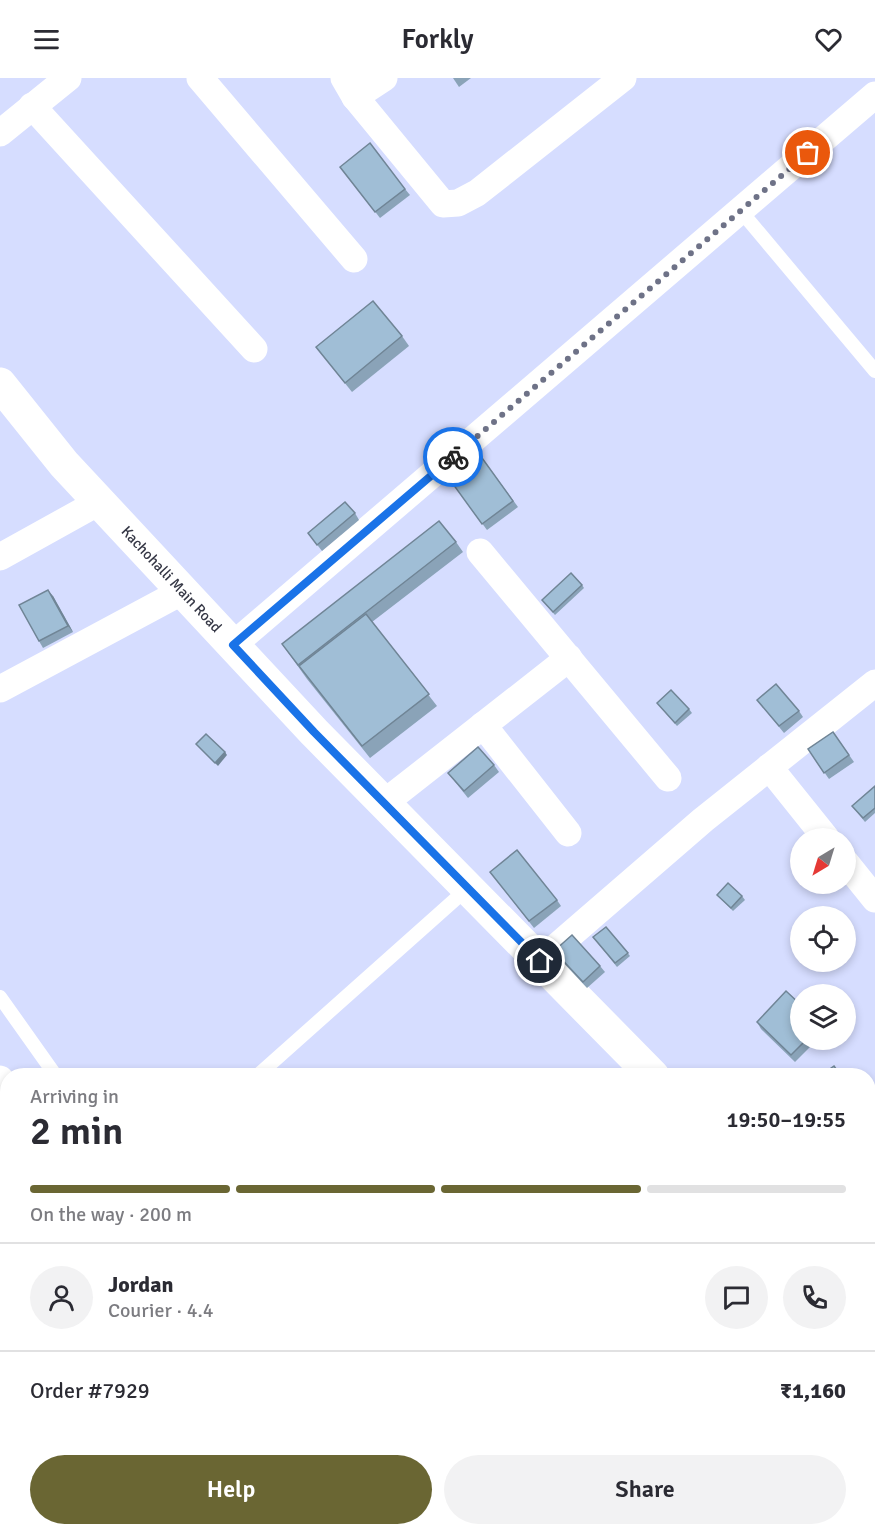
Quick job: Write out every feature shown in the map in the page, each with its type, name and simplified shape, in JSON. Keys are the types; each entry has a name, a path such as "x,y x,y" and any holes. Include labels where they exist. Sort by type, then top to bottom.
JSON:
{"street":[{"path":"0,133 68,78"},
{"path":"200,78 354,259"},
{"path":"384,78 350,87 443,204 458,203 477,193 623,78"},
{"path":"233,645 875,95"},
{"path":"32,106 254,349"},
{"name":"Kachohalli Main Road","path":"5,403 314,732 645,1068"},
{"path":"0,557 99,502"},
{"path":"480,552 668,778"},
{"path":"0,689 183,591"},
{"path":"384,803 568,658"},
{"path":"540,961 694,827 875,683"},
{"path":"483,725 568,834"},
{"path":"769,767 818,828"},
{"path":"856,876 875,900"}],"lane":[{"path":"740,210 875,371"},
{"path":"266,1068 468,888"},
{"path":"0,997 50,1068"}],"building":[{"path":"370,143 405,189 375,212 340,167"},
{"path":"373,301 402,336 345,383 316,347"},
{"path":"477,451 513,501 482,524 445,473"},
{"path":"345,502 355,513 317,545 308,533"},
{"path":"439,521 456,542 298,665 282,644"},
{"path":"571,573 582,585 553,612 542,600"},
{"path":"48,590 68,626 39,641 19,605"},
{"path":"366,614 429,694 362,746 299,666"},
{"path":"776,684 799,711 779,726 757,700"},
{"path":"671,690 689,709 675,723 657,703"},
{"path":"833,732 849,755 824,773 808,749"},
{"path":"206,734 225,752 215,763 196,744"},
{"path":"478,747 494,765 464,791 448,773"},
{"path":"875,786 875,808 863,818 852,806"},
{"path":"517,850 557,900 529,921 490,872"},
{"path":"728,883 742,896 731,908 717,895"},
{"path":"606,927 628,953 615,963 593,937"},
{"path":"572,935 600,966 583,982 554,951"},
{"path":"786,991 790,995 790,1050 796,1050 791,1055 757,1022"}],"way so far":[{"path":"453,457 808,153"}],"route":[{"path":"453,457 233,645 314,732 540,961"}]}
